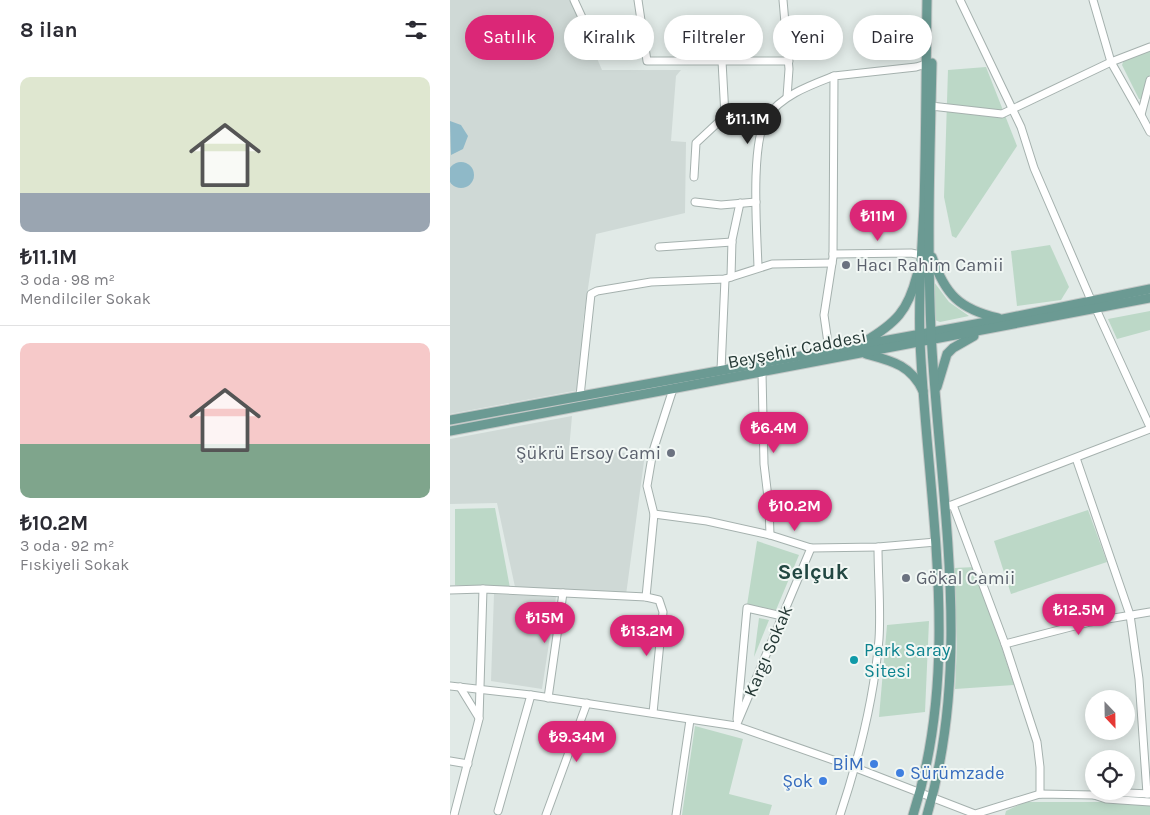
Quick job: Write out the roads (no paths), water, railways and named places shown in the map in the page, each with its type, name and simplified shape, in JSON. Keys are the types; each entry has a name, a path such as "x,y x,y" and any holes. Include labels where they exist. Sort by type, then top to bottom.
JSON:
{"main road":[{"path":"926,815 932,798 950,683 949,506 936,392 924,255 927,0"},
{"path":"913,815 920,793 936,706 939,674 936,542 920,338 931,106 933,0"},
{"path":"924,255 956,300 977,314 1003,320"},
{"path":"859,349 893,323 905,310 924,255"},
{"name":"Beyşehir Caddesi","path":"450,431 762,373 859,349 932,336 1091,300 1150,289"},
{"name":"Beyşehir Caddesi","path":"932,336 980,332 1150,298"},
{"path":"936,392 947,354 953,348 980,332"},
{"path":"859,349 898,362 910,370 925,397"},
{"name":"Beyşehir Caddesi","path":"450,420 829,350 859,349"}],"street":[{"path":"574,0 581,15"},
{"path":"638,0 640,15"},
{"path":"784,0 789,61 787,97"},
{"path":"960,0 1022,127 1034,168 1091,300"},
{"path":"1093,0 1111,62 1150,132"},
{"path":"931,106 1002,114 1111,62 1150,46"},
{"path":"646,60 789,61"},
{"path":"722,61 725,116"},
{"path":"758,267 756,202 760,130 767,116 787,97 834,76 916,68 926,64"},
{"path":"829,350 824,315 833,254 834,76"},
{"path":"1141,115 1150,80"},
{"path":"694,177 696,143 725,116 767,116"},
{"path":"695,202 721,205 756,202"},
{"path":"721,370 732,242 740,203"},
{"path":"660,247 732,242"},
{"path":"833,254 911,253 924,255"},
{"path":"580,396 591,294 596,290 651,282 728,278 772,264 832,263"},
{"path":"1040,794 1040,767 1037,742 1005,644 949,506 1150,428 1096,309"},
{"path":"762,373 764,464 770,536"},
{"path":"646,597 654,514 647,486 652,452 673,389"},
{"path":"1076,458 1130,615 1139,679 1148,794 1135,793"},
{"path":"654,514 707,521 811,548 878,547 936,542"},
{"path":"840,815 856,768 868,716 879,638 878,547"},
{"name":"Kargı Sokak","path":"736,726 811,548"},
{"path":"450,590 483,589 646,597 658,600 663,612 653,713"},
{"path":"454,815 479,719 483,589"},
{"path":"548,698 563,593"},
{"path":"736,726 747,608 782,616"},
{"path":"1005,644 1090,622 1150,612"},
{"path":"450,686 531,695 736,726 856,768 975,815 1040,794 1085,795"},
{"path":"460,687 479,719"},
{"path":"498,811 531,695"},
{"path":"546,815 588,703"},
{"path":"676,815 690,720"},
{"path":"450,761 468,764"},
{"path":"1121,800 1150,802"}],"water":[{"path":"450,121 461,125 468,136 463,149 451,155"},
{"path":"456,163 466,163 473,170 473,180 466,187 456,187 450,181 450,169"}],"place":[{"name":"Hacı Rahim Camii","path":"846,265"},
{"name":"Şükrü Ersoy Cami","path":"671,453"},
{"name":"Gökal Camii","path":"906,578"},
{"name":"Park Saray Sitesi","path":"854,660"},
{"name":"BİM","path":"874,764"},
{"name":"Sürümzade","path":"900,773"},
{"name":"Şok","path":"823,781"}],"district":[{"name":"Selçuk","path":"813,571"}]}
